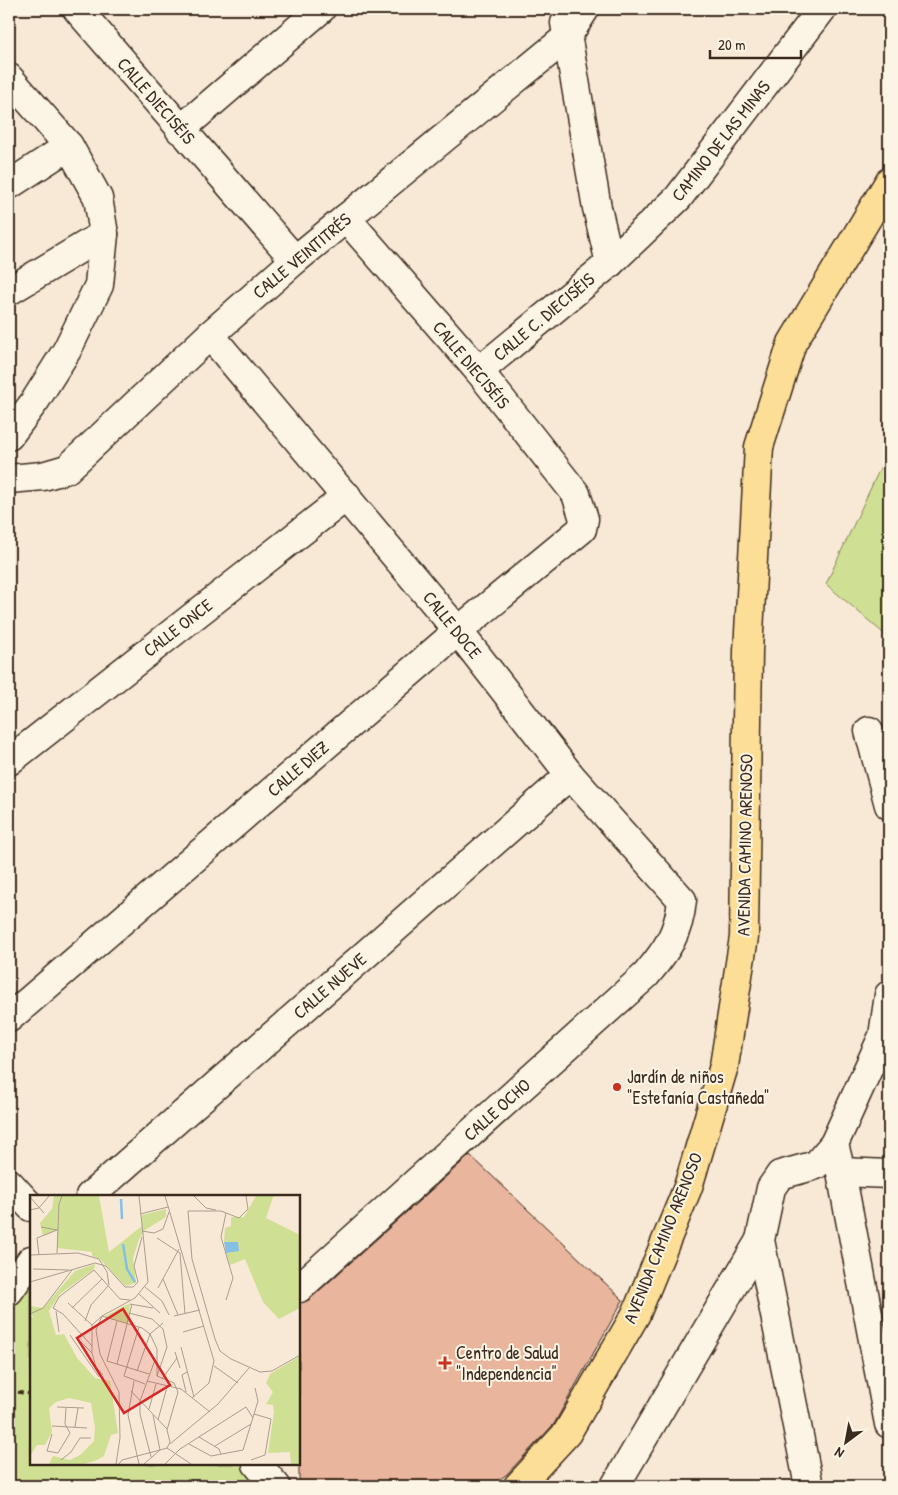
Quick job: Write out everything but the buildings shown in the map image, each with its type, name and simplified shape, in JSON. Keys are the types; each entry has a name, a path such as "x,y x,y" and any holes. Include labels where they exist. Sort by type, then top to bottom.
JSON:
{"main road":[{"name":"AVENIDA CAMINO ARENOSO","path":"518,1486 566,1433 636,1314 688,1187 724,1066 744,937 748,652 759,447 792,343 889,182"}],"street":[{"name":"CALLE DIECISÉIS","path":"77,9 180,130 295,260"},
{"path":"180,130 321,9"},
{"path":"562,9 597,208 610,263"},
{"name":"CALLE VEINTITRÉS","path":"9,479 43,476 68,469 210,335 295,260 568,37 585,9"},
{"name":"CAMINO DE LAS MINAS","path":"610,263 678,198 822,9"},
{"path":"9,78 70,146 98,198 104,234 99,285 67,350 35,401 9,436"},
{"path":"9,186 70,146"},
{"name":"CALLE DIECISÉIS","path":"346,218 479,371 576,494 584,519"},
{"path":"9,291 104,234"},
{"name":"CALLE C. DIECISÉIS","path":"479,371 610,263"},
{"name":"CALLE DOCE","path":"210,335 347,496 458,631 570,775 682,900 680,920"},
{"name":"CALLE ONCE","path":"9,761 347,496"},
{"name":"CALLE DIEZ","path":"9,1018 458,631 572,538 582,529 584,519"},
{"path":"869,731 889,805"},
{"name":"CALLE NUEVE","path":"91,1195 570,775"},
{"name":"CALLE OCHO","path":"300,1287 646,975 667,950 680,920"},
{"path":"615,1486 760,1240 771,1188 780,1175 816,1165 834,1144 883,1036 889,995"},
{"path":"834,1144 842,1172 889,1424"},
{"path":"842,1172 889,1174"},
{"path":"9,1183 30,1206"},
{"path":"760,1240 808,1486"},
{"path":"9,1292 30,1261"},
{"path":"258,1465 276,1486"}],"path":[{"path":"9,1391 30,1394"}],"green space":[{"path":"889,449 889,638 826,584"},
{"path":"30,1282 30,1465 251,1465 272,1486 9,1486 9,1312"}],"place":[{"name":"Jardín de niños \"Estefanía Castañeda\"","path":"617,1087"},
{"name":"Centro de Salud \"Independencia\"","path":"445,1363"}]}
